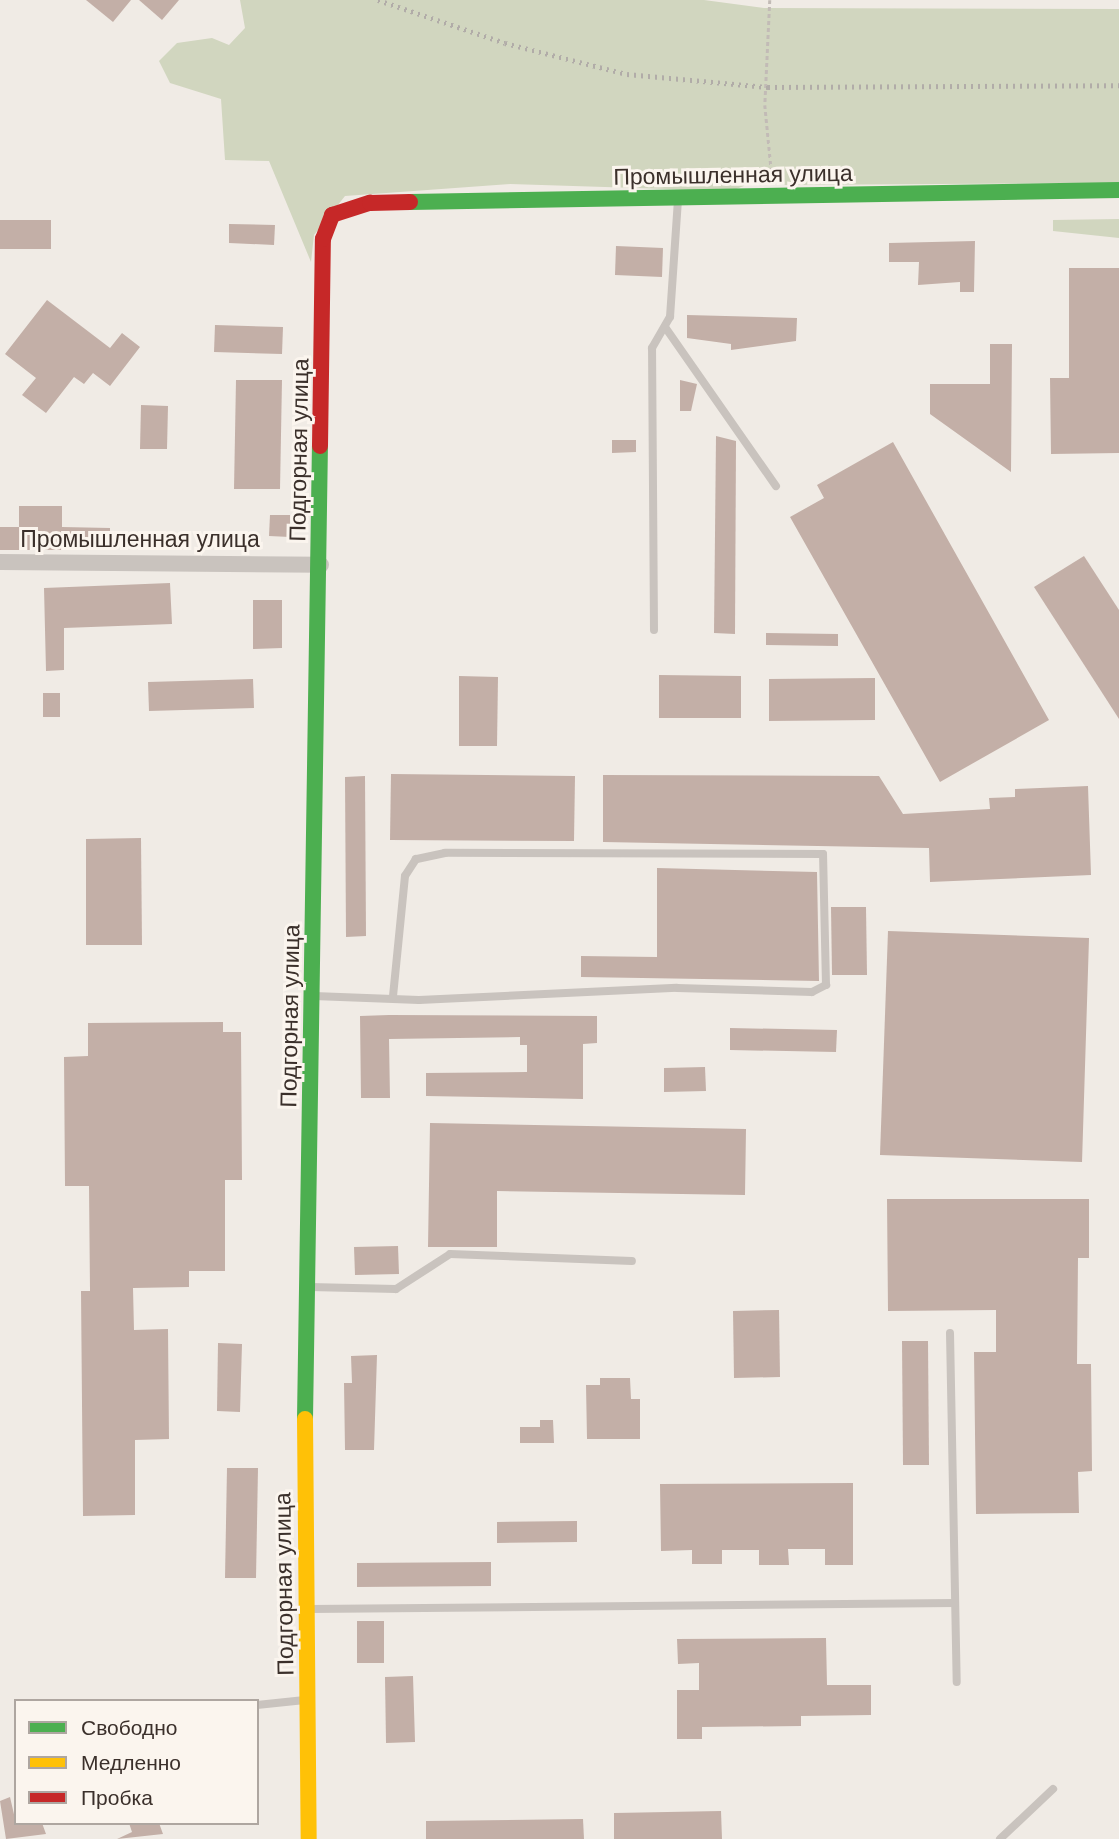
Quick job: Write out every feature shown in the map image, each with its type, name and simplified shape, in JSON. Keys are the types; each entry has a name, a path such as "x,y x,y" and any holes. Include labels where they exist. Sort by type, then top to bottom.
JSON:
{"street":[{"name":"Промышленная улица","path":"348,206 1119,190"},
{"name":"Подгорная улица","path":"309,1839 307,1287 321,565 323,239 332,215 348,206"},
{"name":"Промышленная улица","path":"0,562 321,565"}],"lane":[{"path":"654,630 652,348 665,327 678,200"},
{"path":"665,327 776,486"},
{"path":"314,996 393,996 419,1000 677,988 812,992 826,985 823,854 458,853 416,859 404,876 393,996"},
{"path":"307,1287 396,1289 450,1254 632,1261"},
{"path":"950,1333 957,1682"},
{"path":"307,1609 956,1603"},
{"path":"259,1705 308,1700"},
{"path":"1000,1839 1054,1789"}],"path":[{"path":"770,0 765,104 771,198"}],"green space":[{"path":"240,0 704,0 764,8 1119,9 1119,183 780,185 765,168 754,182 731,191 510,184 345,196 314,235 311,262 269,161 225,160 221,99 170,83 159,61 177,43 212,38 229,45 245,28"},
{"path":"1119,219 1119,238 1053,231 1053,220"}],"building":[{"path":"86,0 131,0 113,22"},
{"path":"139,0 179,0 162,20"},
{"path":"0,220 51,220 51,249 0,249"},
{"path":"229,224 275,225 274,245 229,243"},
{"path":"975,241 974,292 960,292 960,282 918,285 919,262 889,262 889,243"},
{"path":"616,246 663,248 662,277 615,275"},
{"path":"1069,268 1119,268 1119,453 1051,454 1050,378 1069,378"},
{"path":"47,300 110,348 122,333 140,347 110,386 93,373 84,384 74,377 46,413 22,395 36,378 5,354"},
{"path":"687,315 797,318 796,341 731,350 731,344 687,338"},
{"path":"215,325 283,327 282,354 214,352"},
{"path":"990,344 1012,344 1011,472 930,414 930,384 990,384"},
{"path":"236,380 282,380 280,489 234,489"},
{"path":"680,380 697,384 691,411 680,411"},
{"path":"141,405 168,406 167,449 140,449"},
{"path":"716,436 736,441 735,634 714,633"},
{"path":"612,440 636,440 636,452 612,453"},
{"path":"893,442 1049,720 940,782 790,517 824,498 817,485"},
{"path":"19,506 62,506 62,527 110,528 110,550 0,550 0,527 19,527"},
{"path":"270,515 290,515 290,537 269,536"},
{"path":"1084,556 1119,610 1119,719 1034,587"},
{"path":"170,583 172,624 64,628 64,670 46,671 44,588"},
{"path":"253,600 282,600 282,648 253,649"},
{"path":"766,633 838,634 838,646 766,645"},
{"path":"659,675 741,676 741,718 659,718"},
{"path":"459,676 498,677 497,746 459,746"},
{"path":"875,678 875,720 769,721 769,679"},
{"path":"253,679 254,708 149,711 148,682"},
{"path":"43,693 60,693 60,717 43,717"},
{"path":"391,774 575,776 574,841 390,840"},
{"path":"603,775 879,776 903,814 990,809 989,798 1015,797 1015,789 1088,786 1091,875 930,882 929,848 603,842"},
{"path":"365,776 366,936 346,937 345,777"},
{"path":"141,838 142,945 86,945 86,839"},
{"path":"657,868 817,872 819,981 581,977 581,956 657,957"},
{"path":"831,907 866,907 867,975 832,975"},
{"path":"888,931 1089,938 1082,1162 880,1155"},
{"path":"360,1016 597,1016 597,1043 583,1044 583,1099 426,1096 426,1073 527,1072 527,1045 520,1045 520,1037 389,1039 390,1098 361,1098"},
{"path":"223,1022 223,1032 241,1032 242,1180 225,1180 225,1271 189,1271 189,1287 133,1288 134,1330 168,1329 169,1439 135,1440 135,1515 83,1516 81,1291 90,1291 89,1186 65,1186 64,1057 88,1056 88,1023"},
{"path":"730,1028 837,1030 836,1052 730,1050"},
{"path":"705,1067 706,1091 664,1092 664,1068"},
{"path":"430,1123 746,1129 745,1195 497,1191 497,1247 428,1247"},
{"path":"887,1199 1089,1199 1089,1258 1078,1258 1077,1364 1091,1364 1092,1471 1078,1472 1079,1513 976,1514 974,1352 996,1352 996,1310 888,1311"},
{"path":"398,1246 399,1274 355,1275 354,1247"},
{"path":"779,1310 780,1377 734,1378 733,1311"},
{"path":"902,1341 928,1341 929,1465 903,1465"},
{"path":"218,1343 242,1344 240,1412 217,1411"},
{"path":"377,1355 374,1450 345,1450 344,1383 352,1383 351,1356"},
{"path":"600,1378 630,1378 631,1399 640,1399 640,1439 587,1439 586,1385 600,1385"},
{"path":"540,1420 553,1420 554,1443 520,1443 520,1427 540,1427"},
{"path":"227,1468 258,1468 256,1578 225,1578"},
{"path":"853,1483 853,1565 825,1565 825,1549 788,1549 789,1565 759,1565 759,1550 722,1550 722,1564 692,1564 692,1550 661,1551 660,1484"},
{"path":"577,1521 577,1542 497,1543 497,1522"},
{"path":"491,1562 491,1586 357,1587 357,1563"},
{"path":"357,1621 384,1621 384,1663 357,1663"},
{"path":"826,1638 827,1685 871,1685 871,1715 801,1716 801,1726 702,1727 702,1739 677,1739 677,1690 699,1690 699,1663 678,1664 677,1639"},
{"path":"413,1676 415,1742 386,1743 385,1677"},
{"path":"10,1797 14,1825 43,1825 46,1834 6,1839 0,1801"},
{"path":"721,1811 722,1839 614,1839 614,1813"},
{"path":"583,1819 584,1839 426,1839 426,1821"},
{"path":"130,1825 160,1825 163,1834 117,1839 132,1832"}],"railway":[{"path":"378,0 505,43 627,74 768,87 1119,85"}],"traffic: fast":[{"path":"410,202 1119,190"},
{"path":"305,1419 320,446"}],"traffic: slow":[{"path":"305,1419 309,1839"}],"traffic: jam":[{"path":"320,446 323,239 332,215 370,203 410,202"}]}
